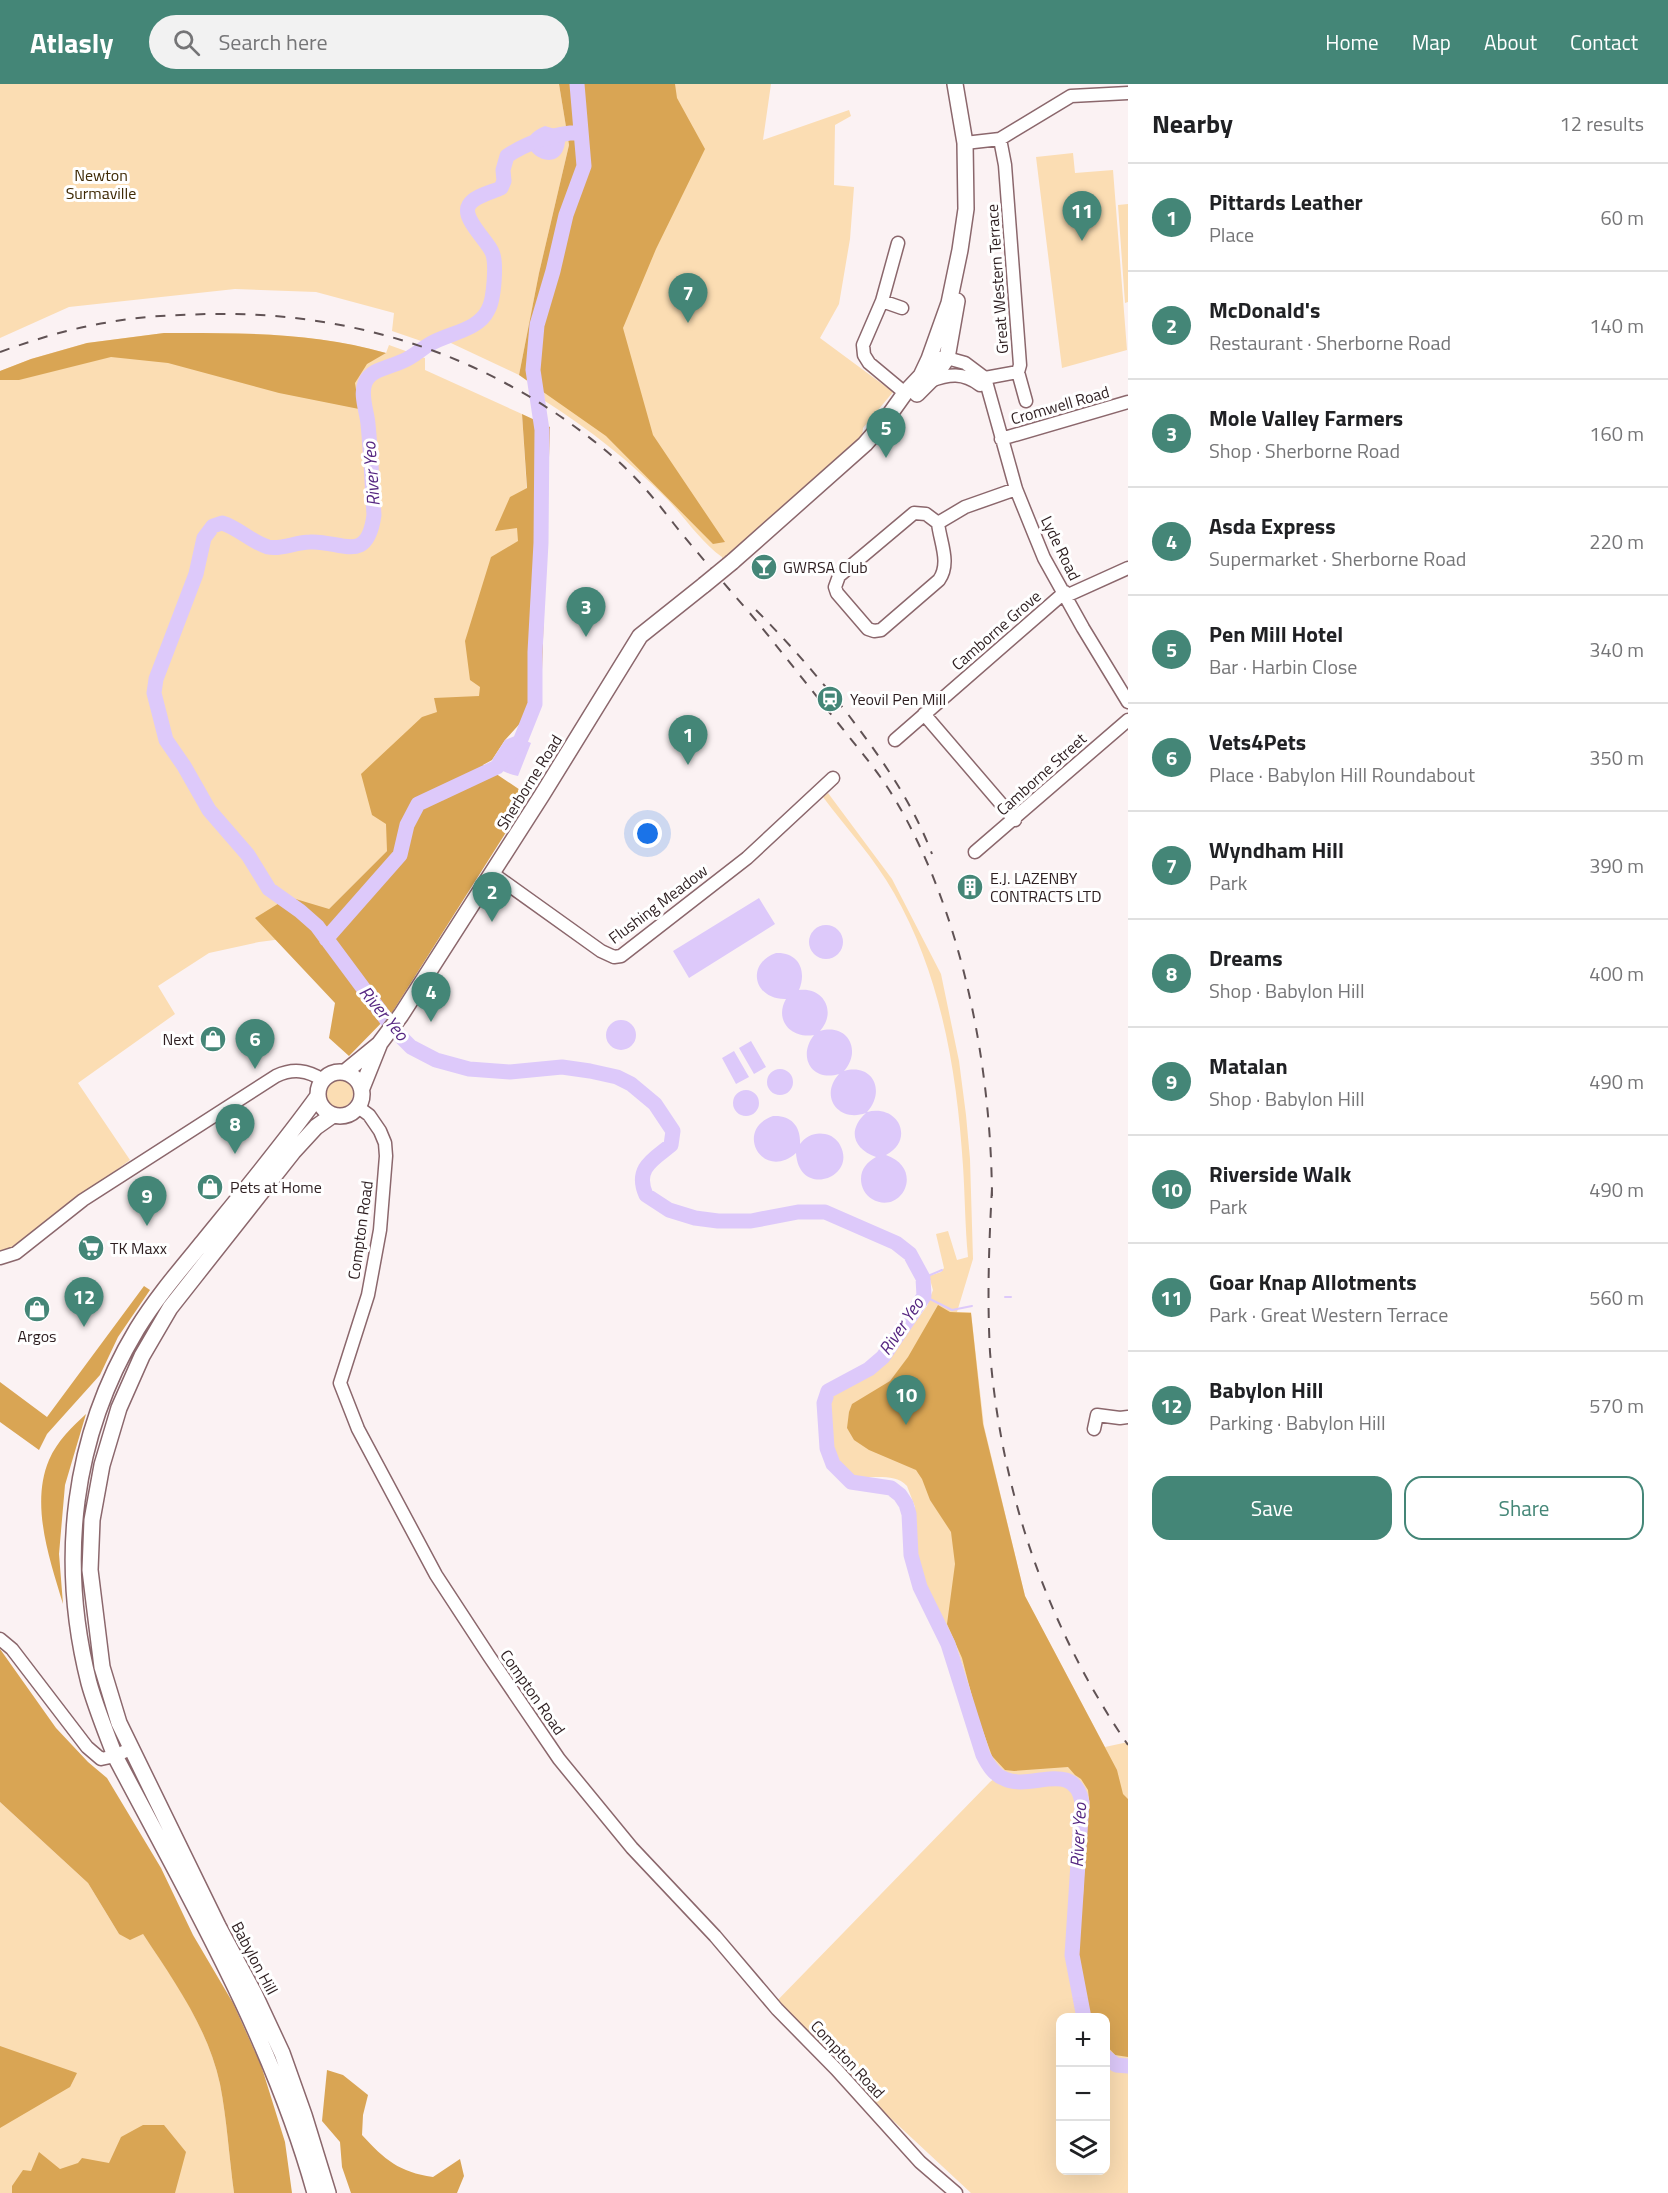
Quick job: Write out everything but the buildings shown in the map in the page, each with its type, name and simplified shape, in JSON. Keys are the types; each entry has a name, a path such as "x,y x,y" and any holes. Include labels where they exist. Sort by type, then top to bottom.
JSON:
{"main road":[{"path":"885,421 926,378 949,303 966,208 965,143 955,84"},
{"path":"885,421 905,393 945,364 956,313 960,250"},
{"name":"Sherborne Road","path":"380,1043 573,747 640,636 732,562 854,454 885,421"},
{"path":"380,1043 362,1088 358,1107 347,1115 333,1115 323,1108 318,1096 323,1080 333,1073 345,1072 380,1043"},
{"path":"345,1072 355,1078 362,1088"},
{"name":"Babylon Hill","path":"318,1096 200,1258 127,1385 110,1433 95,1494 90,1570 102,1667 119,1723 282,2053 328,2193"},
{"name":"Babylon Hill","path":"315,2193 274,2074 249,2016 115,1756 89,1684 78,1630 72,1550 78,1488 100,1405 111,1377 138,1328 315,1127 333,1115"}],"street":[{"path":"965,143 1000,140 1071,96 1122,90"},
{"name":"Great Western Terrace","path":"980,379 1018,372 1020,365 1005,165 1000,140"},
{"path":"898,243 882,301 863,345 864,355 869,363 905,393"},
{"path":"882,301 902,308"},
{"path":"936,342 945,364 967,377 980,379"},
{"path":"945,364 965,363 980,379"},
{"path":"1018,372 1026,401"},
{"name":"Lyde Road","path":"980,379 990,398 1016,489 1044,558 1128,702"},
{"name":"Cromwell Road","path":"1001,439 1128,402"},
{"path":"938,523 965,507 1016,489"},
{"path":"914,513 926,514 938,523 945,572 939,580 881,630 868,629 837,593 835,587 839,576 914,513"},
{"name":"Camborne Grove","path":"895,740 1065,594 1128,568"},
{"path":"924,714 1015,820"},
{"name":"Camborne Street","path":"975,852 1015,820 1128,720"},
{"name":"Flushing Meadow","path":"492,873 608,956 621,956 747,858 833,778"},
{"path":"0,1258 16,1253 83,1200 276,1076 285,1072 303,1071 323,1080"},
{"name":"Compton Road","path":"358,1107 369,1115 380,1131 385,1143 386,1156 380,1230 368,1295 340,1383 358,1429 436,1575 559,1759 632,1848 715,1936 777,2009 836,2069 920,2162 956,2193"},
{"path":"1094,1429 1097,1414 1128,1417"},
{"path":"0,1639 12,1649 87,1747 101,1759 115,1756 132,1748"}],"green space":[{"name":"Newton Surmaville","path":"0,84 559,84 569,145 539,273 519,375 436,336 427,343 392,331 394,313 316,292 235,289 69,307 0,338"},
{"path":"585,84 771,84 763,140 849,110 851,116 835,125 834,185 854,187 850,239 839,304 820,338 893,392 863,428 862,437 722,562 722,557 639,472 578,423 545,401 543,391"},
{"path":"1073,153 1075,173 1113,170 1127,350 1062,368 1036,157"},
{"path":"1128,204 1128,302 1125,303 1118,205"},
{"path":"164,333 303,337 386,353 389,345 425,358 425,370 522,414 527,493 519,709 401,806 387,851 329,909 313,935 259,942 209,953 158,986 175,1014 78,1083 130,1160 5,1252 0,1251 0,371 31,359 87,343"},
{"path":"828,793 892,879 941,974 959,1061 970,1159 973,1259 957,1312 971,1312 984,1426 1025,1596 1105,1747 1128,1742 1128,2193 971,2193 771,2007 990,1782 1004,1771 995,1763 989,1751 957,1648 919,1567 915,1543 915,1507 907,1486 887,1477 852,1475 842,1469 834,1457 829,1437 829,1401 833,1390 866,1376 888,1360 927,1306 933,1290 929,1276 941,1272 944,1268 936,1234 948,1231 957,1260 968,1257 960,1131 944,1025 924,957 910,924 894,893 870,856 823,797"},
{"path":"337,1077 348,1082 353,1093 348,1104 337,1109 326,1104 321,1093 326,1082"},
{"path":"0,1802 88,1883 119,1934 143,1934 189,2005 215,2063 224,2111 234,2193 0,2193"}],"shaded area":[{"path":"559,84 675,84 677,98 705,149 656,249 623,328 653,435 725,542 713,544 606,436 519,375 539,273 569,145"},
{"path":"545,126 565,132 564,149 557,158 548,160 539,157 531,151 528,143 532,134"},
{"path":"164,333 304,337 386,353 367,364 355,383 359,409 279,393 168,363 111,357 19,380 0,380 0,371 31,359 87,343"},
{"path":"522,414 550,427 541,700 505,740 492,760 483,765 529,796 393,1011 349,1056 329,1038 335,1003 255,918 289,897 329,909 387,851 386,824 372,815 361,774 422,717 437,712 434,698 479,696 480,687 470,680 465,641 491,557 518,541 517,528 495,531 510,497 527,488"},
{"path":"515,736 531,743 518,776 503,771 492,760 505,740"},
{"path":"759,898 775,924 689,978 673,951"},
{"path":"826,925 838,930 843,942 838,954 826,959 814,954 809,942 814,930"},
{"path":"776,953 790,956 799,964 802,976 799,990 815,992 825,1002 827,1016 820,1031 838,1031 849,1041 852,1055 844,1071 862,1071 873,1081 876,1096 867,1112 888,1113 899,1125 900,1141 895,1149 886,1155 898,1162 905,1170 907,1180 900,1196 892,1201 883,1203 872,1199 865,1193 862,1185 863,1169 876,1157 862,1149 855,1138 856,1126 866,1113 847,1114 834,1106 831,1091 833,1082 839,1074 829,1076 821,1074 810,1066 807,1052 814,1035 798,1034 792,1031 784,1021 782,1014 786,999 775,998 767,994 757,980 760,965 766,958"},
{"path":"621,1020 632,1024 636,1035 632,1046 621,1050 610,1046 606,1035 610,1024"},
{"path":"751,1041 766,1067 754,1074 739,1048"},
{"path":"734,1051 749,1077 736,1084 722,1058"},
{"path":"780,1069 789,1073 793,1082 789,1091 780,1095 771,1091 767,1082 771,1073"},
{"path":"746,1090 755,1094 759,1103 755,1112 746,1116 737,1112 733,1103 737,1094"},
{"path":"773,1116 785,1117 794,1123 799,1132 800,1144 814,1134 825,1134 834,1138 840,1145 843,1157 841,1167 826,1179 816,1179 807,1176 799,1167 796,1153 784,1160 773,1161 764,1158 757,1151 754,1142 755,1132 761,1123"},
{"path":"144,1286 150,1290 118,1337 100,1375 47,1434 39,1450 0,1422 0,1382 47,1417"},
{"path":"938,1305 950,1312 971,1313 983,1424 1025,1596 1117,1770 1123,1794 1128,1799 1128,2057 1115,2055 1110,2049 1110,2013 1090,2013 1076,1955 1083,1896 1086,1841 1084,1817 1090,1808 1088,1790 1081,1779 1068,1767 1005,1770 992,1756 976,1712 962,1658 947,1624 955,1564 951,1532 930,1500 916,1470 869,1450 854,1440 847,1428 852,1404 890,1381 908,1357"},
{"path":"86,1414 65,1485 59,1554 63,1604 44,1532 41,1495 52,1453 65,1435"},
{"path":"0,1649 56,1728 88,1762 107,1778 161,1868 193,1935 233,2003 261,2065 285,2142 292,2193 234,2193 226,2125 215,2063 199,2024 178,1987 143,1934 130,1940 119,1934 88,1883 0,1802"},
{"path":"0,2046 77,2073 70,2087 0,2128"},
{"path":"327,2070 343,2075 368,2095 363,2115 362,2135 393,2164 411,2172 433,2177 460,2159 464,2176 457,2193 351,2193 342,2167 340,2142 322,2121"},
{"path":"143,2125 164,2125 186,2152 175,2193 12,2193 12,2186 23,2170 31,2171 39,2152 60,2169 78,2163 82,2158 109,2163 121,2137"}],"waterway":[{"name":"River Yeo","path":"326,939 400,855 407,825 418,804 497,767 519,744 535,704 535,652 541,543 542,430 533,370 537,325 566,215 584,166 577,84"},
{"name":"River Yeo","path":"580,132 542,140 507,156 501,188 479,197 469,205 467,210 471,222 494,257 492,298 483,317 470,327 437,340 407,359 376,371 365,383 363,398 369,435 374,515 371,531 365,540 351,547 310,542 273,548 262,545 222,523 213,526 204,538 196,574 156,679 154,693 166,740 209,810 248,855 269,889 317,926 395,1031 411,1047 436,1060 469,1069 510,1072 562,1067 617,1077 631,1084 655,1104 673,1131 671,1145 652,1160 642,1178 646,1195 669,1210 695,1218 718,1221 751,1221 798,1212 825,1212 896,1243 910,1254 923,1278 924,1296 883,1357 869,1369 828,1391 824,1403 827,1448 833,1464 851,1482 891,1488 906,1504 909,1514 911,1555 920,1587 948,1644 983,1755 989,1766 998,1775 1015,1782 1061,1779 1070,1782 1077,1789 1082,1802 1072,1955 1083,2013"},
{"path":"923,1278 942,1270"},
{"path":"924,1296 952,1310 972,1306"},
{"path":"1005,1297 1011,1297"},
{"name":"River Yeo","path":"1110,2060 1116,2065 1128,2066"}],"railway":[{"path":"0,352 82,327 146,317 208,314 265,315 320,322 375,333 427,349 478,370 527,395 574,426 619,462 648,492 748,611 867,759 893,796 917,841 937,888 968,989 986,1094 992,1196"},
{"path":"756,610 814,673 872,747 895,780 932,854"},
{"path":"992,1188 989,1270 990,1352 1005,1456 1017,1507 1052,1607 1074,1654 1128,1745"}],"place":[{"name":"Goar Knap Allotments","path":"1082,241"},
{"name":"Wyndham Hill","path":"688,323"},
{"name":"Pen Mill Hotel","path":"886,458"},
{"name":"GWRSA Club","path":"764,567"},
{"name":"Mole Valley Farmers","path":"586,637"},
{"name":"Yeovil Pen Mill","path":"830,699"},
{"name":"Pittards Leather","path":"688,765"},
{"name":"E.J. LAZENBY CONTRACTS LTD","path":"970,887"},
{"name":"McDonald's","path":"492,922"},
{"name":"Asda Express","path":"431,1022"},
{"name":"Next","path":"213,1039"},
{"name":"Vets4Pets","path":"255,1069"},
{"name":"Dreams","path":"235,1154"},
{"name":"Pets at Home","path":"210,1187"},
{"name":"Matalan","path":"147,1226"},
{"name":"TK Maxx","path":"91,1248"},
{"name":"Argos","path":"37,1309"},
{"name":"Babylon Hill","path":"84,1327"},
{"name":"Riverside Walk","path":"906,1425"}]}
